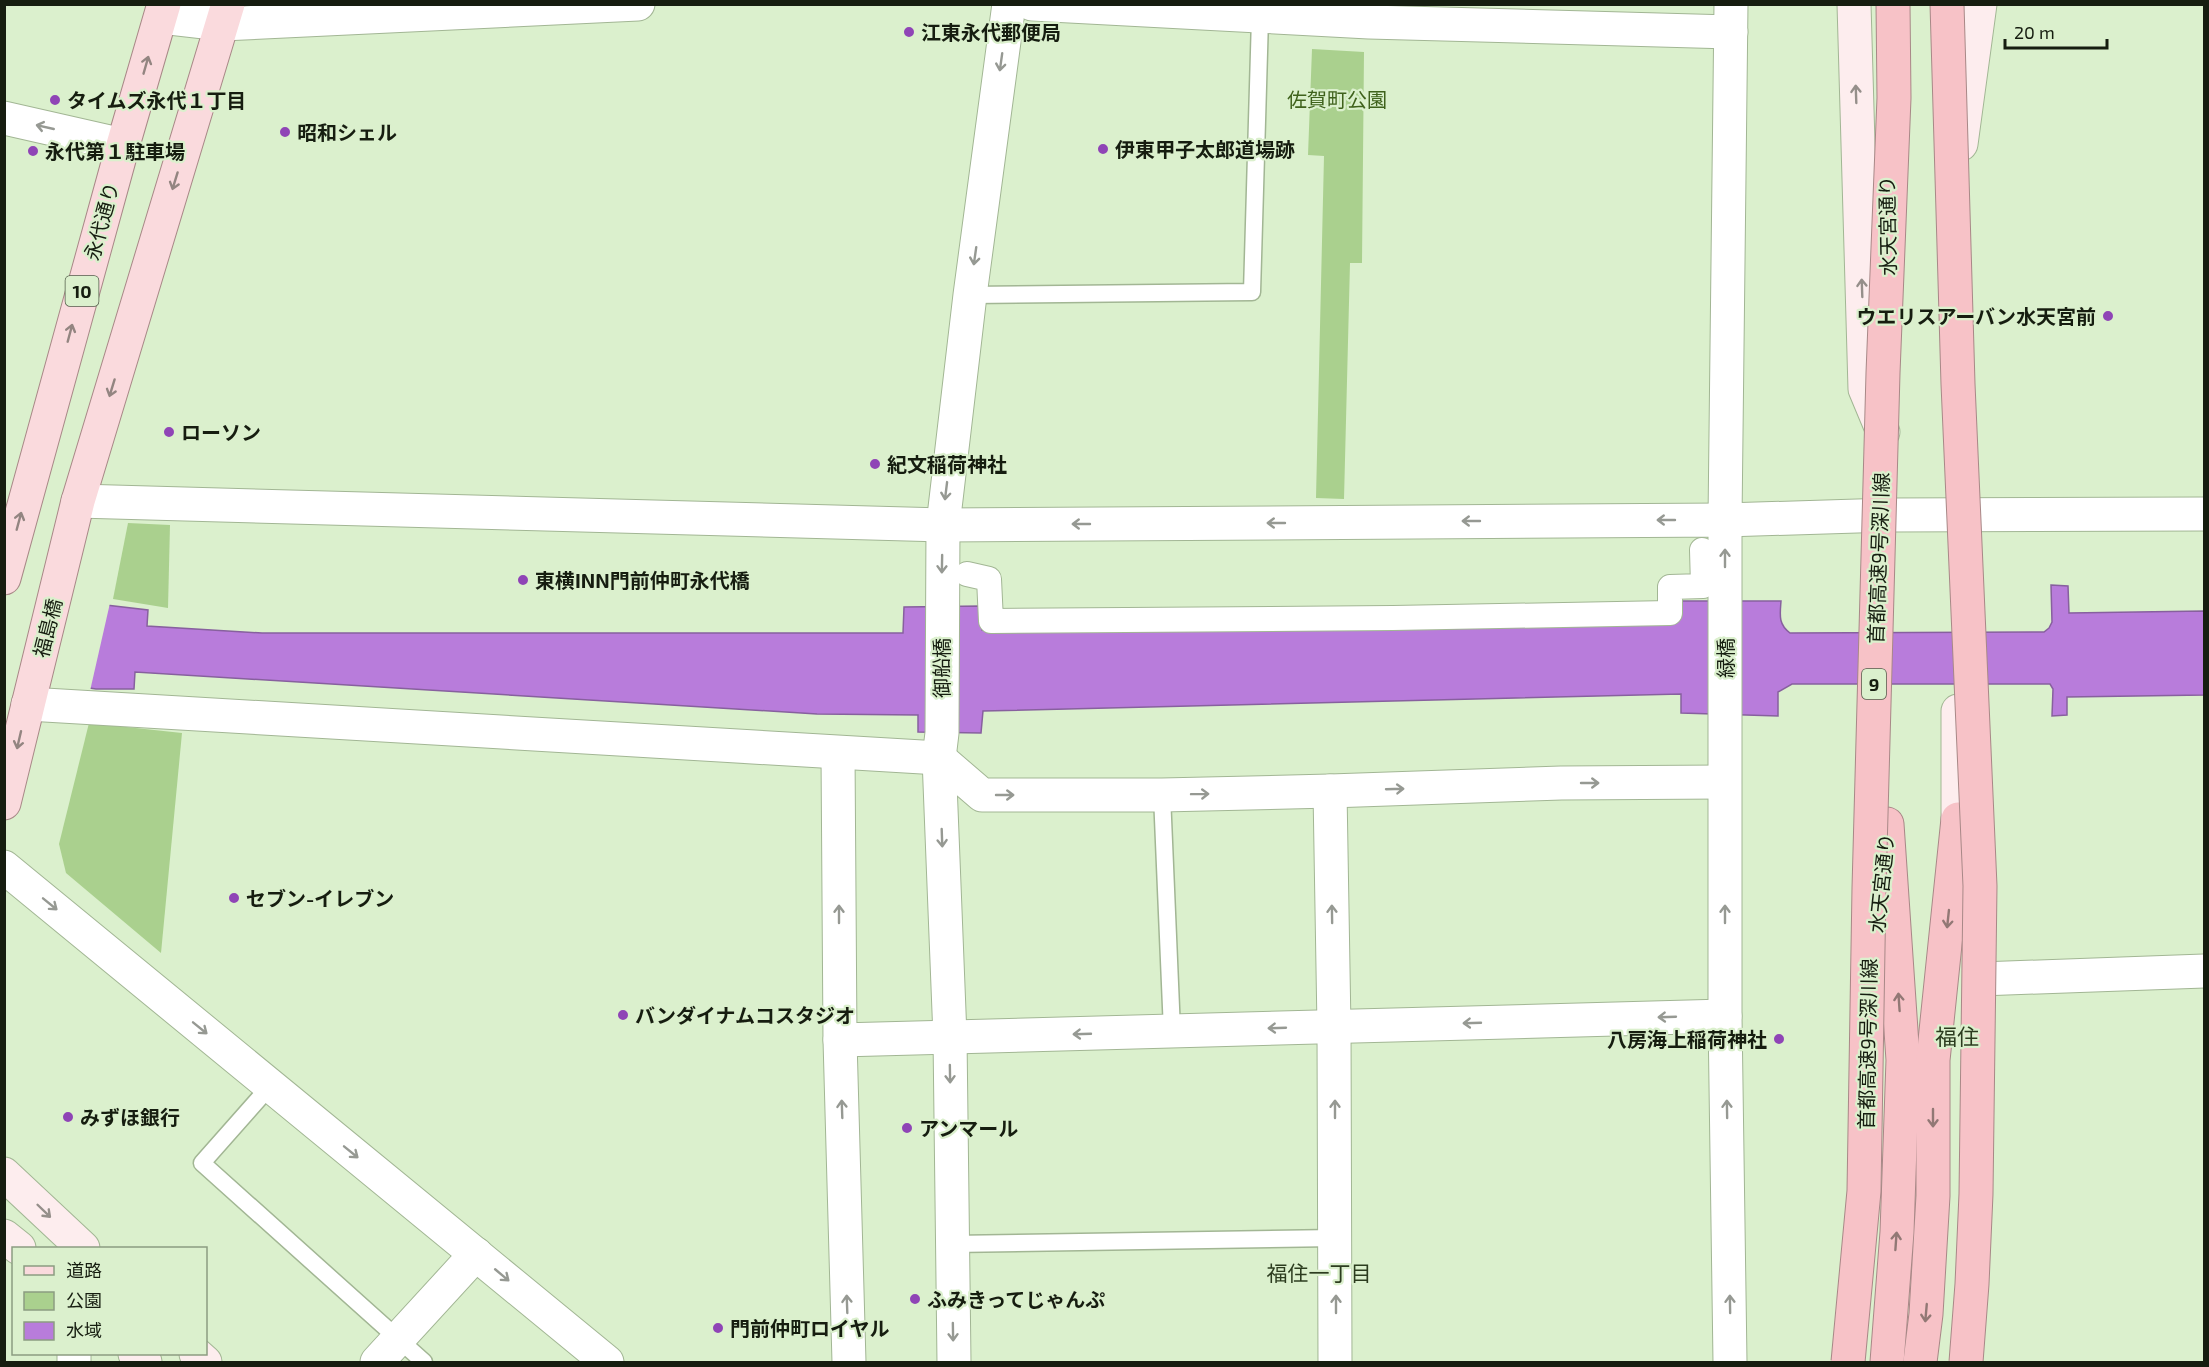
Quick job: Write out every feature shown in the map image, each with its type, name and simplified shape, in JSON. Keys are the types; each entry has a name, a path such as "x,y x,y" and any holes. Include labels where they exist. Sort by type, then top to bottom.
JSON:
{"highway":[{"name":"首都高速9号深川線","path":"1848,1362 1864,1191 1883,373 1893,99 1893,4"},
{"path":"1947,4 1958,384 1980,886 1975,1206 1966,1362"},
{"path":"1887,1362 1898,1221 1918,1060 1958,819"},
{"path":"1887,824 1918,1060 1933,1196 1927,1303 1920,1362"}],"main road":[{"path":"1854,4 1865,389 1889,447"},
{"name":"水天宮通り","path":"1839,1362 1850,1297 1861,1063 1887,824 1889,447 1885,4"},
{"path":"1958,4 1961,144 1957,516 1958,819 1980,979 1978,1362"},
{"path":"1961,144 1980,4"},
{"name":"永代通り","path":"5,570 162,11"},
{"path":"78,501 225,14"},
{"name":"福島橋","path":"31,694 78,501"},
{"path":"4,803 31,694"},
{"path":"4,1174 82,1247"},
{"path":"4,1236 18,1247"}],"street":[{"path":"162,11 225,14 638,4"},
{"name":"御船橋","path":"954,1362 950,1037 940,745 942,525 1009,4"},
{"path":"1032,4 1196,9 1260,18 1369,14 1731,18"},
{"name":"緑橋","path":"1731,18 1724,782 1725,1016 1731,1362"},
{"path":"4,118 123,145"},
{"path":"78,501 942,525 2205,514"},
{"path":"967,574 989,579 990,621 1670,613 1670,587 1702,586 1702,550"},
{"path":"31,694 838,753 940,745 982,795 1162,795 1561,783 1724,782"},
{"path":"838,753 840,1040 849,1362"},
{"path":"1330,791 1336,1238 1335,1362"},
{"path":"4,867 607,1362"},
{"path":"1980,979 2205,971"},
{"path":"840,1040 1725,1016"},
{"path":"387,1351 476,1254"}],"lane":[{"path":"970,295 1252,292 1260,18"},
{"path":"1162,795 1172,1031"},
{"path":"271,1085 202,1162 387,1351 424,1362"},
{"path":"952,1244 1336,1238"}],"green space":[{"name":"佐賀町公園","path":"1312,49 1364,52 1362,263 1350,263 1344,499 1316,498 1324,156 1308,155"},
{"path":"128,523 170,525 168,608 113,599"},
{"path":"89,723 182,733 161,953 66,873 59,844"}],"water":[{"path":"2051,585 2068,586 2069,613 2204,611 2204,695 2067,697 2067,715 2052,716 2053,689 2050,684 1792,684 1778,692 1778,716 1681,713 1681,694 983,711 981,733 918,732 918,715 817,714 135,672 134,689 96,689 5,675 4,593 148,610 147,626 262,633 903,633 904,607 981,606 982,630 1678,620 1678,601 1781,601 1782,623 1790,633 2044,632 2052,622"}],"pier":[{"path":"4,590 110,603 90,691 4,678"}],"place":[{"name":"江東永代郵便局","path":"909,32"},
{"name":"タイムズ永代１丁目","path":"55,100"},
{"name":"昭和シェル","path":"285,132"},
{"name":"伊東甲子太郎道場跡","path":"1103,149"},
{"name":"永代第１駐車場","path":"33,151"},
{"name":"ウエリスアーバン水天宮前","path":"2108,316"},
{"name":"ローソン","path":"169,432"},
{"name":"紀文稲荷神社","path":"875,464"},
{"name":"東横INN門前仲町永代橋","path":"523,580"},
{"name":"セブン-イレブン","path":"234,898"},
{"name":"バンダイナムコスタジオ","path":"623,1015"},
{"name":"八房海上稲荷神社","path":"1779,1039"},
{"name":"みずほ銀行","path":"68,1117"},
{"name":"アンマール","path":"907,1128"},
{"name":"ふみきってじゃんぷ","path":"915,1299"},
{"name":"門前仲町ロイヤル","path":"718,1328"}],"district":[{"name":"福住","path":"1957,1036"},
{"name":"福住一丁目","path":"1319,1272"}]}
